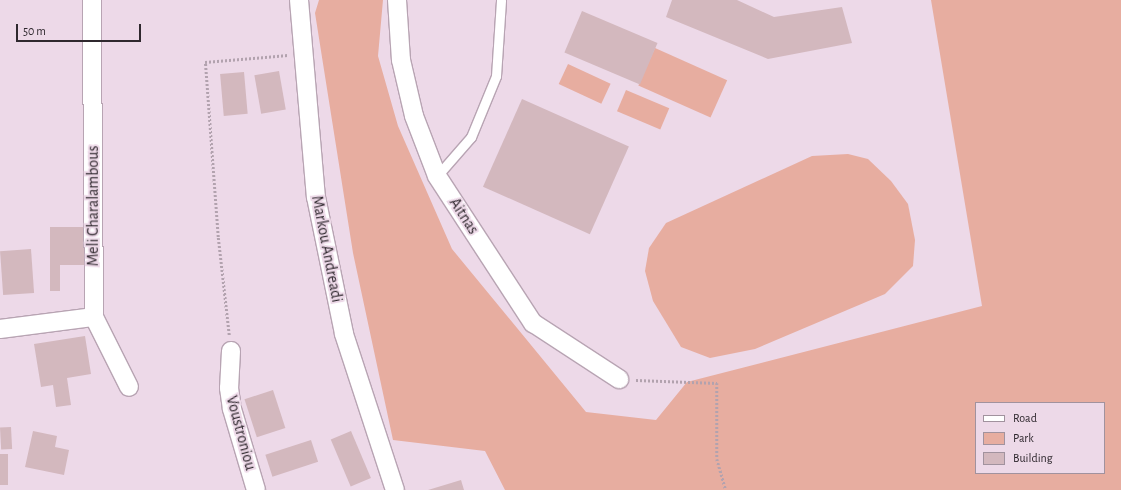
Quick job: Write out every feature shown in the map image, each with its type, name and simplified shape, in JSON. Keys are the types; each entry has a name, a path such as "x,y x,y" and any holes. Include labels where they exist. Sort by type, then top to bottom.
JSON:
{"street":[{"name":"Meli Charalambous","path":"92,0 94,317"},
{"name":"Markou Andreadi","path":"299,0 302,54 316,197 344,334 395,490"},
{"name":"Aitnas","path":"397,0 401,60 414,116 438,176 533,323 619,379"},
{"path":"0,329 94,317 129,387"},
{"name":"Voustroniou","path":"231,351 229,388 232,409 256,490"}],"lane":[{"path":"438,176 470,137 496,76 501,0"}],"path":[{"path":"231,351 218,237 205,62 302,54"},
{"path":"619,379 717,383 717,459 726,490"}],"green space":[{"path":"319,0 383,0 378,56 398,126 452,249 586,412 656,420 687,382 982,306 931,0 1121,0 1121,490 505,490 485,451 393,440 353,253 315,13"},
{"path":"655,48 727,80 710,118 638,85"},
{"path":"568,64 611,84 601,104 559,84"},
{"path":"626,90 669,108 660,130 617,111"},
{"path":"848,154 868,159 891,181 908,204 915,240 913,266 885,294 755,349 710,358 681,347 653,301 645,271 649,248 666,223 812,156"}],"building":[{"path":"672,0 737,0 774,17 842,7 852,43 768,59 666,17"},
{"path":"582,11 657,43 640,84 564,52"},
{"path":"279,71 286,109 261,114 254,75"},
{"path":"244,72 248,114 224,116 220,74"},
{"path":"522,99 629,147 590,234 483,187"},
{"path":"50,227 85,227 85,265 60,265 60,291 50,291"},
{"path":"31,249 34,293 3,295 0,251"},
{"path":"85,336 91,374 67,378 71,405 56,407 53,385 41,387 34,344"},
{"path":"273,390 285,428 257,437 244,399"},
{"path":"11,427 12,449 1,450 0,428"},
{"path":"33,431 57,436 55,447 69,450 64,475 25,467"},
{"path":"351,431 371,478 351,487 331,440"},
{"path":"311,440 318,462 272,477 265,455"},
{"path":"0,454 8,454 8,485 0,485"},
{"path":"461,480 464,490 428,490"}]}
